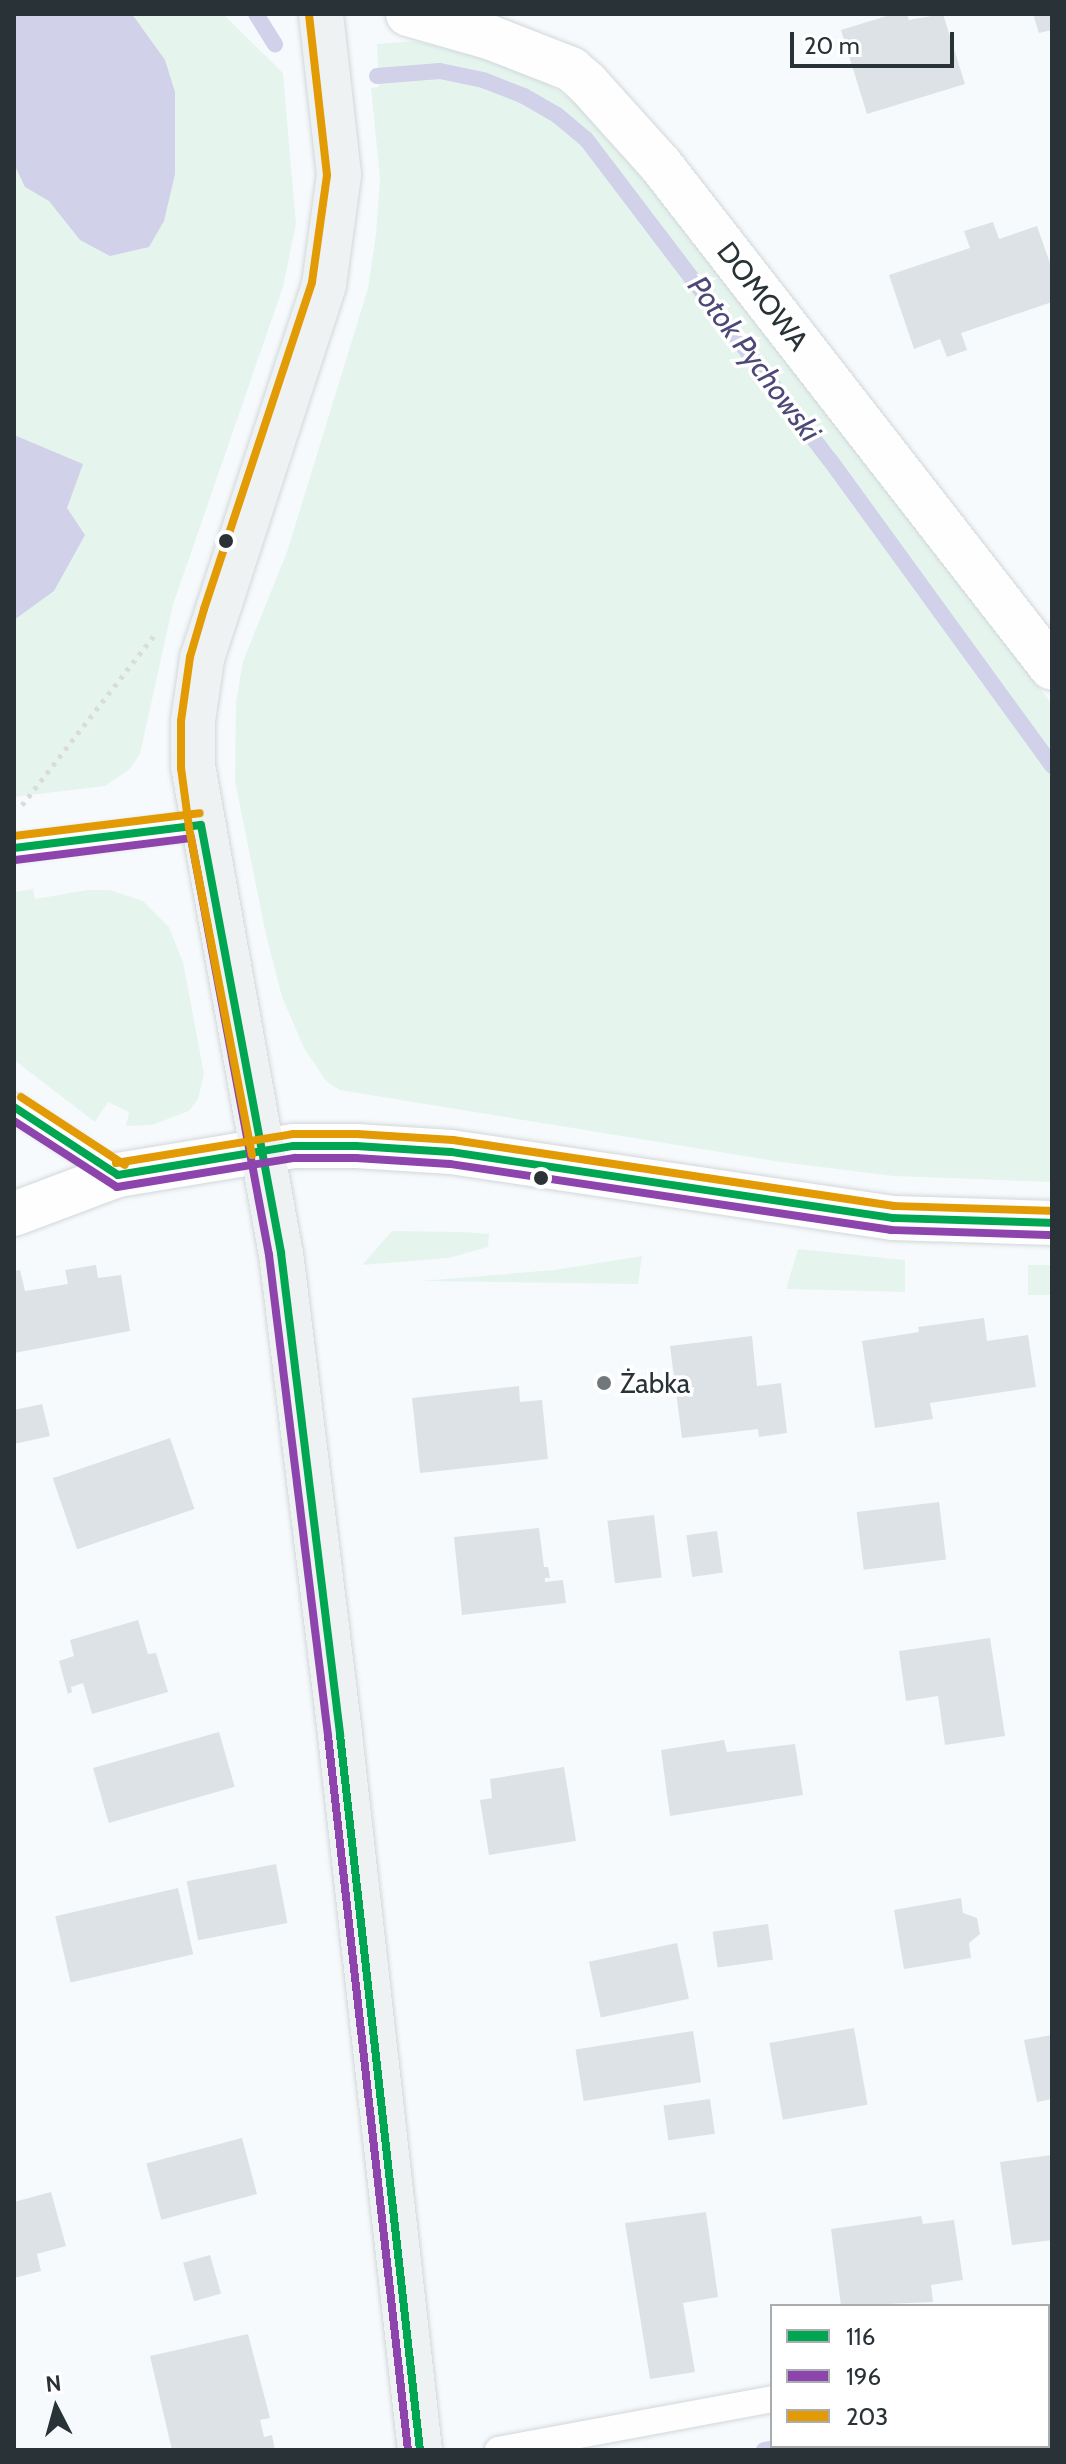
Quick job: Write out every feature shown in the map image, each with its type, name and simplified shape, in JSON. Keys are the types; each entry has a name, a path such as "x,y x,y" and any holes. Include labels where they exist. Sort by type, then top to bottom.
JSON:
{"street":[{"path":"330,14 322,14 336,132 336,210 324,285 202,659 193,721 193,766 201,825 281,1253 337,1709 420,2450"},
{"name":"DOMOWA","path":"408,14 489,37 571,69 587,83 660,164 1052,668"},
{"path":"14,1214 118,1175 294,1146 451,1152 893,1218 1052,1223"}],"lane":[{"path":"14,848 201,825"},
{"path":"14,1107 118,1175"},
{"path":"498,2450 770,2399"}],"path":[{"path":"21,806 141,647 160,628"}],"shaded area":[{"path":"14,14 223,14 283,73 296,224 283,287 173,605 140,754 129,770 105,786 14,797"},
{"path":"416,41 497,62 546,83 586,110 623,147 1052,704 1052,1182 893,1176 781,1162 339,1090 326,1081 304,1048 282,997 266,935 235,781 236,702 243,661 287,552 368,288 380,179 371,88 379,87 377,44"},
{"path":"33,889 35,899 87,890 110,890 143,901 169,927 183,962 204,1074 198,1099 189,1111 152,1125 126,1126 129,1112 108,1102 95,1122 14,1060 14,892"},
{"path":"392,1231 489,1234 488,1247 449,1258 362,1265"},
{"path":"798,1249 905,1260 905,1292 786,1289"},
{"path":"642,1256 638,1284 421,1281 554,1270"},
{"path":"1028,1265 1052,1265 1052,1295 1028,1295"}],"water":[{"path":"14,14 132,14 165,60 175,92 175,174 164,221 149,247 110,256 80,240 49,201 25,187 14,164"},
{"path":"14,435 83,464 67,508 85,535 54,591 14,620"}],"building":[{"path":"893,14 907,14 909,20 943,14 965,84 867,114 841,30"},
{"path":"1033,14 1052,14 1052,30 1039,33"},
{"path":"993,222 999,239 1037,226 1052,269 1052,302 961,333 967,350 947,357 940,339 914,349 889,275 970,248 964,231"},
{"path":"96,1265 98,1278 121,1275 130,1331 14,1353 14,1271 20,1270 25,1291 68,1284 65,1270"},
{"path":"984,1318 987,1341 1028,1335 1036,1387 930,1403 933,1419 875,1428 862,1341 919,1332 918,1327"},
{"path":"752,1336 757,1386 781,1383 787,1433 759,1437 758,1429 682,1438 670,1346"},
{"path":"519,1386 520,1402 542,1400 548,1459 420,1473 412,1398"},
{"path":"42,1404 50,1436 14,1444 14,1410"},
{"path":"170,1438 194,1509 77,1549 53,1478"},
{"path":"939,1502 946,1560 864,1570 857,1512"},
{"path":"654,1515 662,1578 615,1583 607,1521"},
{"path":"539,1528 544,1567 548,1567 550,1578 545,1578 545,1582 563,1580 566,1603 462,1615 454,1537"},
{"path":"717,1531 723,1573 692,1577 686,1535"},
{"path":"138,1620 148,1654 156,1653 168,1692 92,1714 83,1683 71,1687 72,1692 68,1694 59,1661 74,1656 70,1640"},
{"path":"990,1638 1005,1736 945,1745 938,1696 906,1701 899,1651"},
{"path":"219,1732 235,1787 109,1823 93,1768"},
{"path":"724,1740 727,1752 795,1744 803,1795 670,1816 661,1750"},
{"path":"564,1767 576,1841 489,1855 480,1800 492,1798 490,1779"},
{"path":"276,1864 287,1923 198,1940 187,1881"},
{"path":"178,1888 193,1954 71,1983 55,1916"},
{"path":"961,1898 963,1913 977,1918 980,1934 969,1943 971,1958 904,1969 894,1910"},
{"path":"768,1924 773,1960 718,1967 713,1932"},
{"path":"677,1943 689,1999 601,2017 589,1962"},
{"path":"854,2028 868,2105 783,2120 769,2043"},
{"path":"693,2031 701,2082 584,2101 575,2050"},
{"path":"1052,2035 1052,2099 1037,2102 1024,2040"},
{"path":"710,2099 715,2134 668,2140 663,2106"},
{"path":"242,2138 257,2194 161,2220 146,2164"},
{"path":"1052,2155 1052,2240 1012,2245 1000,2162"},
{"path":"51,2192 66,2246 37,2254 41,2271 14,2278 14,2202"},
{"path":"706,2212 718,2297 683,2303 695,2372 650,2379 625,2223"},
{"path":"921,2216 923,2224 954,2220 963,2280 931,2285 933,2302 841,2304 831,2229"},
{"path":"210,2255 221,2293 194,2301 183,2263"},
{"path":"248,2334 270,2418 260,2420 264,2437 272,2435 275,2450 172,2450 150,2356"},
{"path":"1050,2429 1052,2450 1005,2450 1050,2448"}],"waterway":[{"name":"Potok Pychowski","path":"256,14 275,45"},
{"name":"Potok Pychowski","path":"377,76 440,71 483,80 524,96 557,115 586,139 830,460 1052,766"},
{"path":"764,2450 774,2448"}],"transit line":[{"name":"203","path":"252,1155 189,827 181,768 181,721 190,657 204,609 312,282 327,175 309,15"},
{"name":"203","path":"14,836 200,813"},
{"name":"116","path":"14,848 201,825 281,1253 340,1735 420,2450"},
{"name":"196","path":"15,860 191,838 269,1255 328,1736 408,2450"},
{"name":"203","path":"21,1097 125,1165"},
{"name":"116","path":"14,1107 118,1175 294,1146 356,1146 451,1152 893,1218 1052,1223"},
{"name":"196","path":"14,1121 117,1187 295,1158 356,1158 450,1164 891,1230 1052,1235"},
{"name":"203","path":"116,1163 293,1134 357,1134 453,1140 894,1206 1052,1211"}],"place":[{"name":"Żabka","path":"604,1383"}]}
